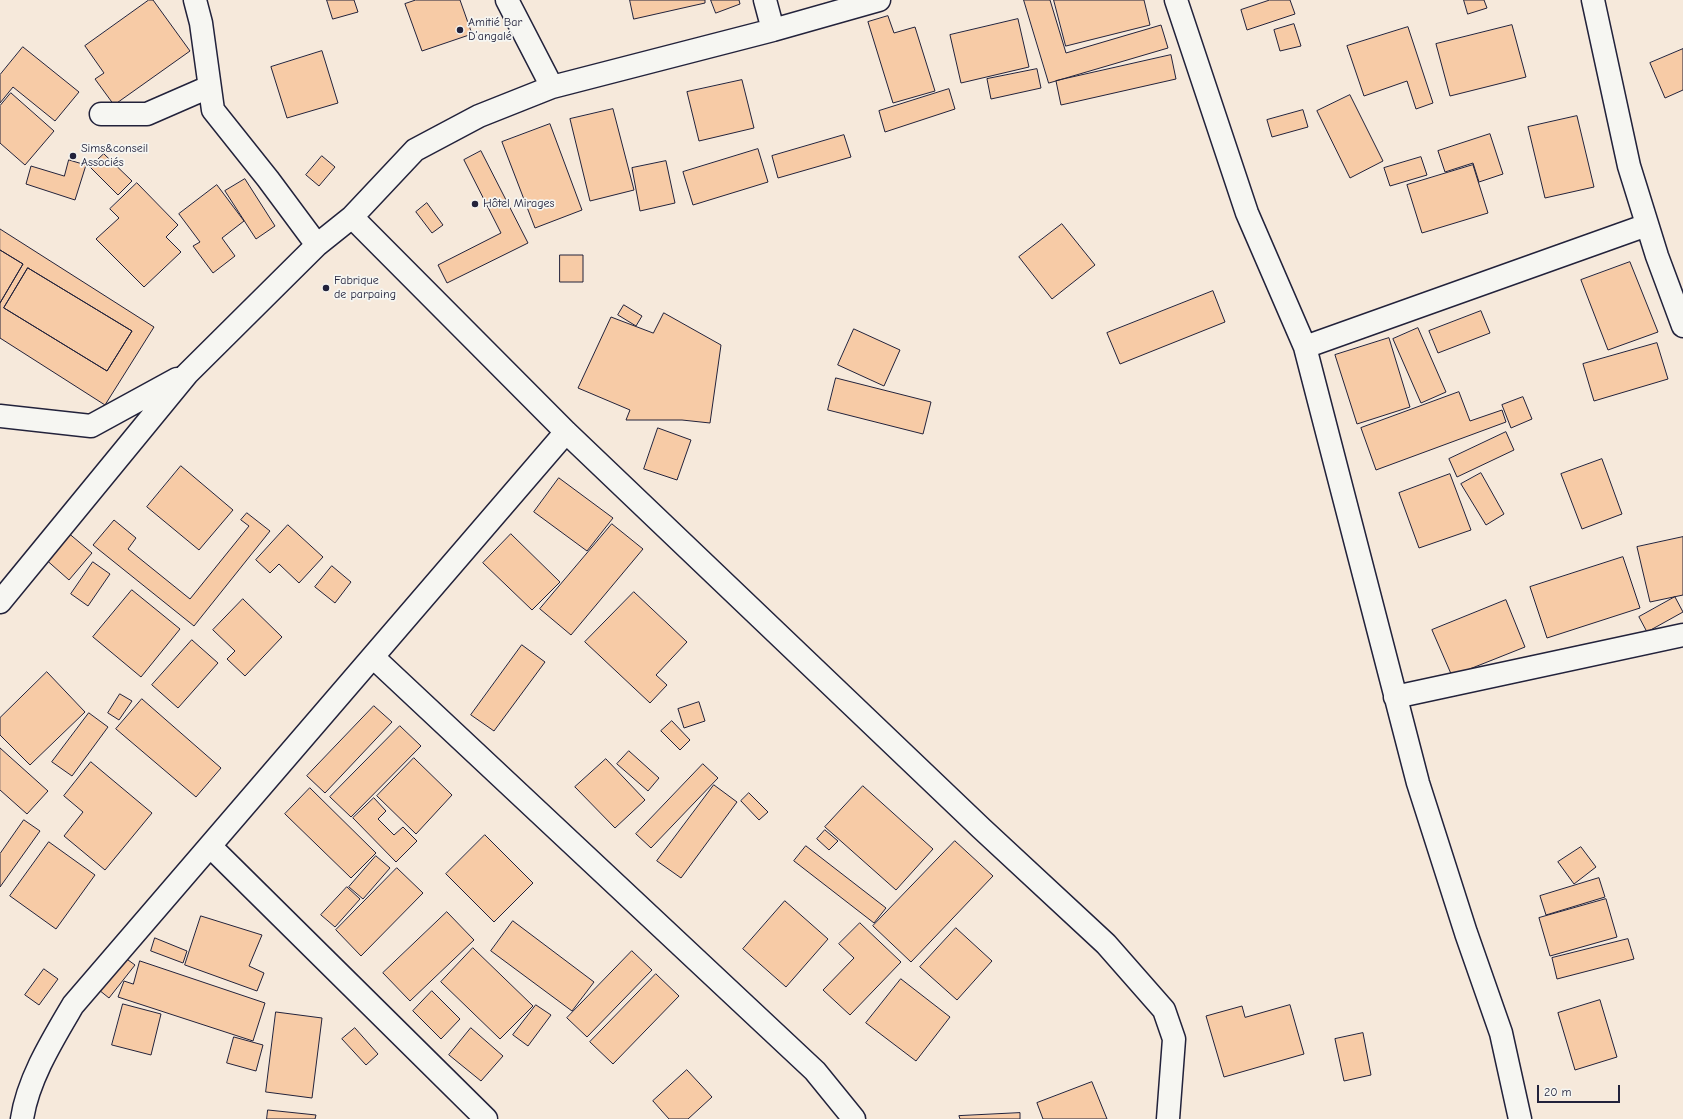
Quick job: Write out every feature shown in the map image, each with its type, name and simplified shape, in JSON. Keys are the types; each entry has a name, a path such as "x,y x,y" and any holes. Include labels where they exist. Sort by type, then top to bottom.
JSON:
{"street":[{"path":"195,0 201,23 212,110 268,179 318,245"},
{"path":"507,0 552,87"},
{"path":"765,0 773,30"},
{"path":"0,602 187,374 318,245 352,217 415,150 479,116 552,87 773,30 879,0"},
{"path":"1176,0 1247,213 1305,347 1418,783 1501,1033 1520,1119"},
{"path":"1594,0 1629,166 1647,225 1683,326"},
{"path":"102,114 147,114 209,87"},
{"path":"352,217 566,432 981,828 1106,944 1164,1010 1174,1039 1168,1119"},
{"path":"1305,347 1647,225"},
{"path":"0,416 91,426 187,374"},
{"path":"22,1119 24,1109 44,1054 74,1005 566,432"},
{"path":"1395,697 1683,635"},
{"path":"373,657 815,1070 854,1119"},
{"path":"211,847 486,1119"}],"building":[{"path":"149,0 153,0 190,51 114,105 95,79 104,73 85,46"},
{"path":"327,0 354,0 358,12 333,19"},
{"path":"416,0 460,0 472,34 422,51 405,4"},
{"path":"630,0 705,0 705,3 634,19"},
{"path":"711,0 739,0 740,4 716,13"},
{"path":"1024,0 1050,0 1066,53 1161,25 1168,48 1049,83"},
{"path":"1054,0 1144,0 1150,25 1066,46"},
{"path":"1270,0 1290,0 1295,14 1247,30 1241,10"},
{"path":"1464,0 1484,0 1487,8 1468,14"},
{"path":"888,16 894,33 915,27 935,91 893,103 868,22"},
{"path":"1018,19 1029,67 961,83 950,35"},
{"path":"1294,24 1301,46 1280,51 1274,30"},
{"path":"1512,25 1526,77 1450,96 1436,44"},
{"path":"1408,27 1433,103 1416,109 1407,81 1364,96 1347,46"},
{"path":"23,47 79,92 55,121 13,87 0,103 0,75"},
{"path":"1683,49 1683,90 1665,98 1650,63"},
{"path":"322,51 338,103 287,118 271,67"},
{"path":"1171,55 1176,79 1061,105 1056,81"},
{"path":"1037,69 1041,88 991,99 987,79"},
{"path":"742,80 754,128 699,141 687,92"},
{"path":"949,89 955,109 885,132 879,111"},
{"path":"11,93 54,131 25,165 0,143 0,106"},
{"path":"1350,95 1383,161 1350,178 1317,111"},
{"path":"613,109 634,190 590,201 570,119"},
{"path":"1303,110 1308,127 1272,137 1267,120"},
{"path":"1577,116 1594,187 1545,198 1528,127"},
{"path":"550,124 582,210 535,228 502,142"},
{"path":"1490,134 1503,174 1479,182 1473,163 1445,172 1438,151"},
{"path":"844,135 851,157 778,178 772,156"},
{"path":"758,149 768,182 693,205 683,172"},
{"path":"481,151 528,243 447,283 438,265 501,233 464,160"},
{"path":"104,154 132,181 118,195 90,167"},
{"path":"322,156 335,167 319,186 306,175"},
{"path":"1421,157 1427,175 1390,186 1384,168"},
{"path":"69,160 86,165 75,200 26,184 31,166 64,176"},
{"path":"666,161 675,203 640,211 632,168"},
{"path":"1473,165 1488,213 1422,233 1407,185"},
{"path":"245,179 275,226 256,239 225,191"},
{"path":"137,183 178,225 166,237 181,252 144,287 96,239 119,218 110,209"},
{"path":"217,185 244,221 222,238 235,256 213,273 193,246 200,242 179,214"},
{"path":"427,203 443,225 432,233 416,212"},
{"path":"1062,224 1095,265 1052,299 1019,257"},
{"path":"0,229 154,327 105,405 0,338 0,303 23,264 0,250","holes":["28,268 132,331 107,371 4,308"]},
{"path":"0,250 23,264 0,303"},
{"path":"560,255 583,255 583,282 560,282"},
{"path":"1630,262 1658,332 1608,350 1581,280"},
{"path":"28,268 132,331 107,371 4,308"},
{"path":"1213,291 1225,322 1120,364 1107,333"},
{"path":"624,305 642,316 636,326 618,315"},
{"path":"1481,311 1490,333 1438,353 1429,331"},
{"path":"664,313 721,345 710,423 682,420 626,420 630,410 578,388 611,317 653,333"},
{"path":"1418,328 1446,392 1421,403 1393,339"},
{"path":"854,329 900,350 884,386 838,365"},
{"path":"1389,338 1410,407 1357,424 1335,355"},
{"path":"1657,343 1668,379 1594,401 1583,364"},
{"path":"836,378 931,402 923,434 828,410"},
{"path":"1459,392 1470,421 1502,410 1506,422 1376,470 1361,428"},
{"path":"1523,397 1532,419 1511,428 1502,405"},
{"path":"658,428 691,440 677,480 644,469"},
{"path":"1506,432 1514,450 1457,477 1449,459"},
{"path":"1602,459 1622,514 1582,529 1561,474"},
{"path":"181,466 233,510 199,550 147,507"},
{"path":"1481,473 1504,514 1486,525 1461,484"},
{"path":"1450,474 1471,530 1419,548 1399,493"},
{"path":"559,478 613,518 587,551 534,512"},
{"path":"247,513 270,531 194,626 93,545 114,520 136,538 128,549 190,599 249,526 241,520"},
{"path":"612,524 643,549 571,635 540,609"},
{"path":"288,525 323,557 299,583 279,564 270,573 256,560"},
{"path":"66,531 92,553 69,580 43,557"},
{"path":"511,534 560,582 532,610 483,563"},
{"path":"1683,537 1683,595 1650,602 1637,547"},
{"path":"1623,557 1640,608 1547,638 1530,587"},
{"path":"93,562 110,574 88,606 71,594"},
{"path":"332,566 351,582 335,603 315,587"},
{"path":"132,590 180,629 141,677 93,637"},
{"path":"634,592 687,642 656,675 667,685 650,703 585,642"},
{"path":"1675,597 1683,612 1647,632 1639,617"},
{"path":"243,599 282,637 245,676 227,659 235,651 213,630"},
{"path":"1506,600 1525,647 1452,676 1432,630"},
{"path":"192,640 218,663 178,708 152,685"},
{"path":"522,645 545,662 494,731 471,715"},
{"path":"47,672 85,712 30,765 0,735 0,718"},
{"path":"120,694 132,701 119,720 108,713"},
{"path":"142,699 221,768 196,797 116,729"},
{"path":"699,702 705,721 684,728 678,709"},
{"path":"374,706 392,722 325,793 307,776"},
{"path":"89,713 108,727 72,776 52,762"},
{"path":"672,721 690,740 680,750 661,731"},
{"path":"400,726 421,746 351,817 330,797"},
{"path":"0,748 48,791 27,814 0,790"},
{"path":"629,751 659,778 648,791 617,764"},
{"path":"414,758 452,795 416,834 377,796"},
{"path":"606,759 645,800 615,828 575,787"},
{"path":"91,762 152,813 105,870 64,836 83,812 64,796"},
{"path":"703,764 718,778 651,848 636,834"},
{"path":"714,785 737,802 681,878 657,861"},
{"path":"863,786 933,849 896,890 825,827"},
{"path":"310,788 376,853 351,878 285,814"},
{"path":"749,793 768,812 759,820 741,801"},
{"path":"374,798 386,811 378,819 394,835 403,827 417,841 396,862 353,818"},
{"path":"24,820 40,831 0,887 0,854"},
{"path":"825,830 838,841 829,850 817,839"},
{"path":"485,835 533,883 494,922 446,874"},
{"path":"955,841 993,876 911,962 873,926"},
{"path":"49,842 95,875 56,929 10,896"},
{"path":"806,846 886,908 874,923 794,861"},
{"path":"1581,847 1596,867 1574,884 1558,862"},
{"path":"376,856 390,868 363,899 349,887"},
{"path":"397,868 423,893 361,956 336,930"},
{"path":"1599,878 1605,897 1546,915 1540,896"},
{"path":"347,887 360,899 335,927 321,915"},
{"path":"1606,899 1617,937 1550,956 1539,918"},
{"path":"785,901 828,939 786,987 743,949"},
{"path":"447,912 474,940 410,1001 383,973"},
{"path":"201,916 262,935 249,966 264,973 257,991 185,965"},
{"path":"513,921 594,982 572,1011 491,951"},
{"path":"860,923 901,962 850,1015 823,990 854,958 839,944"},
{"path":"956,928 992,961 957,1000 920,967"},
{"path":"155,938 187,951 183,963 151,951"},
{"path":"1628,939 1634,959 1557,979 1552,958"},
{"path":"473,948 533,1006 500,1039 441,982"},
{"path":"632,951 652,970 587,1037 567,1018"},
{"path":"124,957 135,965 109,998 99,990"},
{"path":"140,961 265,1003 253,1041 118,997 124,981 133,984"},
{"path":"44,969 58,979 39,1005 25,995"},
{"path":"656,974 679,996 613,1064 590,1042"},
{"path":"901,979 950,1017 916,1061 866,1023"},
{"path":"432,991 460,1019 441,1039 413,1011"},
{"path":"1600,1000 1617,1057 1575,1070 1558,1013"},
{"path":"123,1004 161,1014 151,1055 112,1045"},
{"path":"536,1005 551,1015 528,1046 513,1035"},
{"path":"1290,1005 1304,1054 1224,1077 1206,1016 1242,1006 1245,1017"},
{"path":"276,1012 322,1018 312,1098 266,1092"},
{"path":"355,1028 378,1054 366,1065 342,1039"},
{"path":"471,1028 503,1056 481,1081 449,1055"},
{"path":"1363,1033 1371,1075 1344,1081 1335,1039"},
{"path":"234,1037 263,1045 256,1071 227,1063"},
{"path":"687,1070 712,1097 688,1119 669,1119 653,1101"},
{"path":"1092,1082 1107,1119 1043,1119 1037,1103"},
{"path":"268,1110 316,1115 315,1119 267,1119"},
{"path":"1020,1113 1020,1119 960,1119 959,1116"}],"place":[{"name":"Amitié Bar D’angalé","path":"460,30"},
{"name":"Sims&conseil Associés","path":"73,156"},
{"name":"Hôtel Mirages","path":"475,204"},
{"name":"Fabrique de parpaing","path":"326,288"}]}
